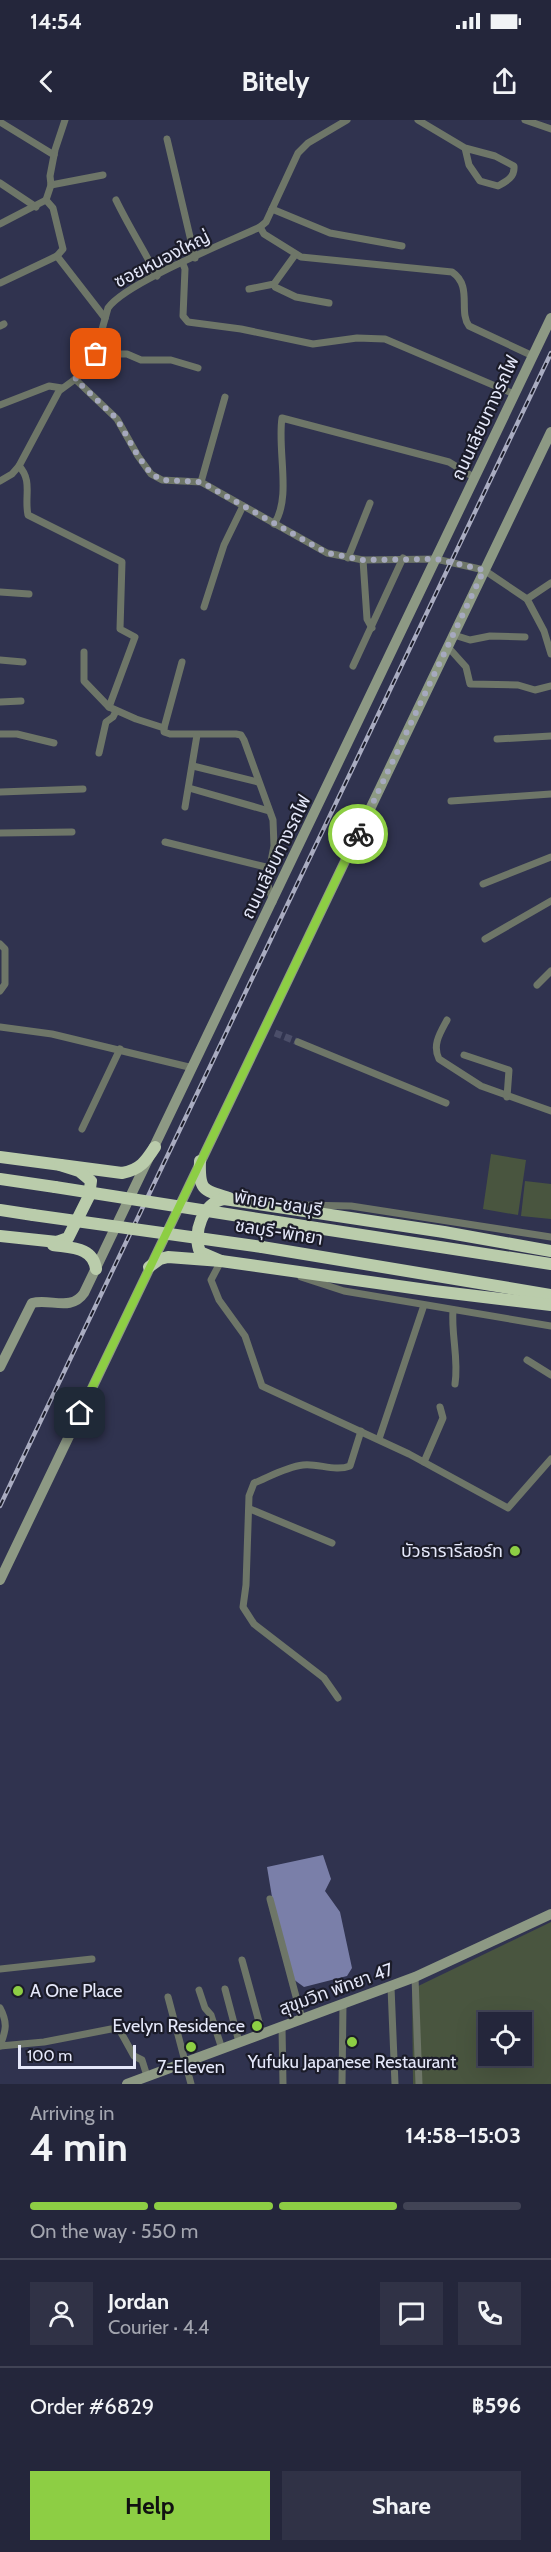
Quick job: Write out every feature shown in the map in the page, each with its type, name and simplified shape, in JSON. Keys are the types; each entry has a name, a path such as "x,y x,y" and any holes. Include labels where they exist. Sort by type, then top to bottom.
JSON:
{"highway":[{"path":"0,1157 116,1173 129,1171 143,1164 155,1147"},
{"path":"200,1161 200,1182 204,1189 238,1200"},
{"path":"0,1237 57,1242 68,1238 89,1196 91,1181 79,1171 60,1165"},
{"name":"พัทยา-ชลบุรี","path":"0,1179 551,1264"},
{"path":"220,1261 200,1252 196,1240 198,1229 213,1203 224,1199 519,1244 551,1251"},
{"name":"ชลบุรี-พัทยา","path":"0,1210 262,1247 551,1295"},
{"path":"0,1237 84,1250 95,1261 96,1269"},
{"path":"149,1267 160,1259 168,1257 220,1261 551,1305"}],"street":[{"path":"0,224 46,200 51,185 50,176 54,155 64,120"},
{"path":"347,120 308,143 298,153 272,209 260,227 264,234 295,255 452,272 458,276 464,289 466,321 470,326 533,356"},
{"path":"418,120 465,147 514,165 515,171 510,179 498,186 480,181 469,165 465,147"},
{"path":"525,120 551,129"},
{"path":"0,122 54,155"},
{"path":"167,139 195,258"},
{"path":"51,185 103,175"},
{"path":"0,183 36,207"},
{"path":"0,282 57,256 63,249 53,208 46,200"},
{"path":"116,200 134,238 142,246 157,276"},
{"path":"272,209 330,233 402,246"},
{"name":"ซอยหนองใหญ่","path":"0,482 19,466 54,398 62,388 85,372 96,354 105,318 113,301 123,293 260,227"},
{"path":"249,289 274,284 295,255"},
{"path":"57,256 105,318"},
{"path":"183,264 185,269 183,316 188,322 241,328 313,344 357,338 385,339 514,394"},
{"path":"274,284 275,287 296,297 329,303"},
{"name":"ถนนเลียบทางรถไฟ","path":"0,1367 32,1303 69,1304 76,1302 84,1293 551,318"},
{"path":"96,354 127,354 141,360 171,360 198,368"},
{"path":"75,379 117,419 151,474 162,480 201,482 327,553 363,560 436,559 484,570 527,598 544,631 551,654"},
{"path":"0,405 49,386 62,388"},
{"path":"201,482 225,397"},
{"path":"274,524 284,491 280,451 282,418 449,462 475,478"},
{"path":"0,1580 200,1161 270,1030 484,570 551,432"},
{"path":"19,466 26,476 29,488 28,515 122,562 120,629 135,637 113,709 113,717 106,722 99,753"},
{"path":"348,558 370,503"},
{"path":"204,607 224,545 243,506"},
{"path":"354,666 403,558"},
{"path":"363,560 366,619 372,628"},
{"path":"527,598 551,584"},
{"path":"0,592 29,594"},
{"path":"454,635 470,640 490,636 525,637"},
{"path":"448,647 466,667 470,684 518,685 535,690 551,686"},
{"path":"84,652 84,681 113,709 164,728"},
{"path":"0,660 23,662"},
{"path":"182,662 164,732 241,735 274,831 267,882 273,902"},
{"path":"0,702 21,701"},
{"path":"0,734 17,734 54,743"},
{"path":"186,807 197,735"},
{"path":"497,739 551,736"},
{"path":"193,766 258,782"},
{"path":"189,788 269,811"},
{"path":"0,792 83,789"},
{"path":"451,801 551,794"},
{"path":"0,833 72,832"},
{"path":"165,842 270,868"},
{"path":"483,884 551,857"},
{"path":"485,939 551,901"},
{"path":"0,944 6,949 5,984 0,991"},
{"path":"537,985 551,970"},
{"path":"447,1020 436,1044 439,1059 481,1086 551,1111"},
{"path":"0,1027 52,1034 193,1068"},
{"path":"298,1042 446,1103"},
{"path":"82,1129 120,1049"},
{"path":"464,1055 509,1070 507,1097"},
{"path":"266,1205 351,1206 551,1237"},
{"path":"220,1261 211,1280 219,1300 245,1336 262,1386 424,1462 508,1508 551,1459"},
{"path":"268,1267 344,1291 551,1326"},
{"path":"379,1440 424,1305"},
{"path":"453,1310 451,1329 457,1372 455,1384"},
{"path":"527,1360 551,1375"},
{"path":"424,1462 444,1418 440,1407"},
{"path":"338,1698 324,1678 254,1624 246,1614 243,1607 249,1496 254,1483 303,1465 342,1468 350,1466 361,1431"},
{"path":"250,1509 332,1544"},
{"path":"270,1899 302,2019"},
{"name":"สุขุมวิท พัทยา 47","path":"127,2084 391,1987 551,1914"},
{"path":"0,1969 92,1959"},
{"path":"242,1960 262,2033"},
{"path":"415,1977 420,2084"},
{"path":"391,1987 395,2084"},
{"path":"225,1989 239,2042"},
{"path":"199,1990 205,2008 211,2015 222,2049"},
{"path":"168,1997 191,2084"},
{"path":"342,2084 343,2004"},
{"path":"0,2008 7,2022 7,2029 0,2046 44,2042 111,2028 119,2029 135,2056 142,2060 147,2076"},
{"path":"282,2026 283,2084"}],"green space":[{"path":"491,1154 526,1160 518,1215 483,1209"},
{"path":"525,1181 551,1184 551,1219 521,1216"},
{"path":"551,1922 551,2084 413,2084 412,1989"}],"water":[{"path":"323,1855 331,1879 325,1891 340,1912 352,1968 347,1976 304,1987 293,1979 276,1921 267,1867"}],"tunnel":[{"path":"275,1033 298,1042"}],"railway":[{"path":"0,1506 551,353"}],"way so far":[{"path":"96,354 85,372 75,379 117,419 151,474 162,480 201,482 327,553 363,560 436,559 484,570 358,834"}],"place":[{"name":"บัวธารารีสอร์ท","path":"515,1551"},
{"name":"A One Place","path":"18,1991"},
{"name":"Evelyn Residence","path":"257,2026"},
{"name":"Yufuku Japanese Restaurant","path":"352,2042"},
{"name":"7-Eleven","path":"191,2047"}],"route":[{"path":"80,1413 358,834"}]}
